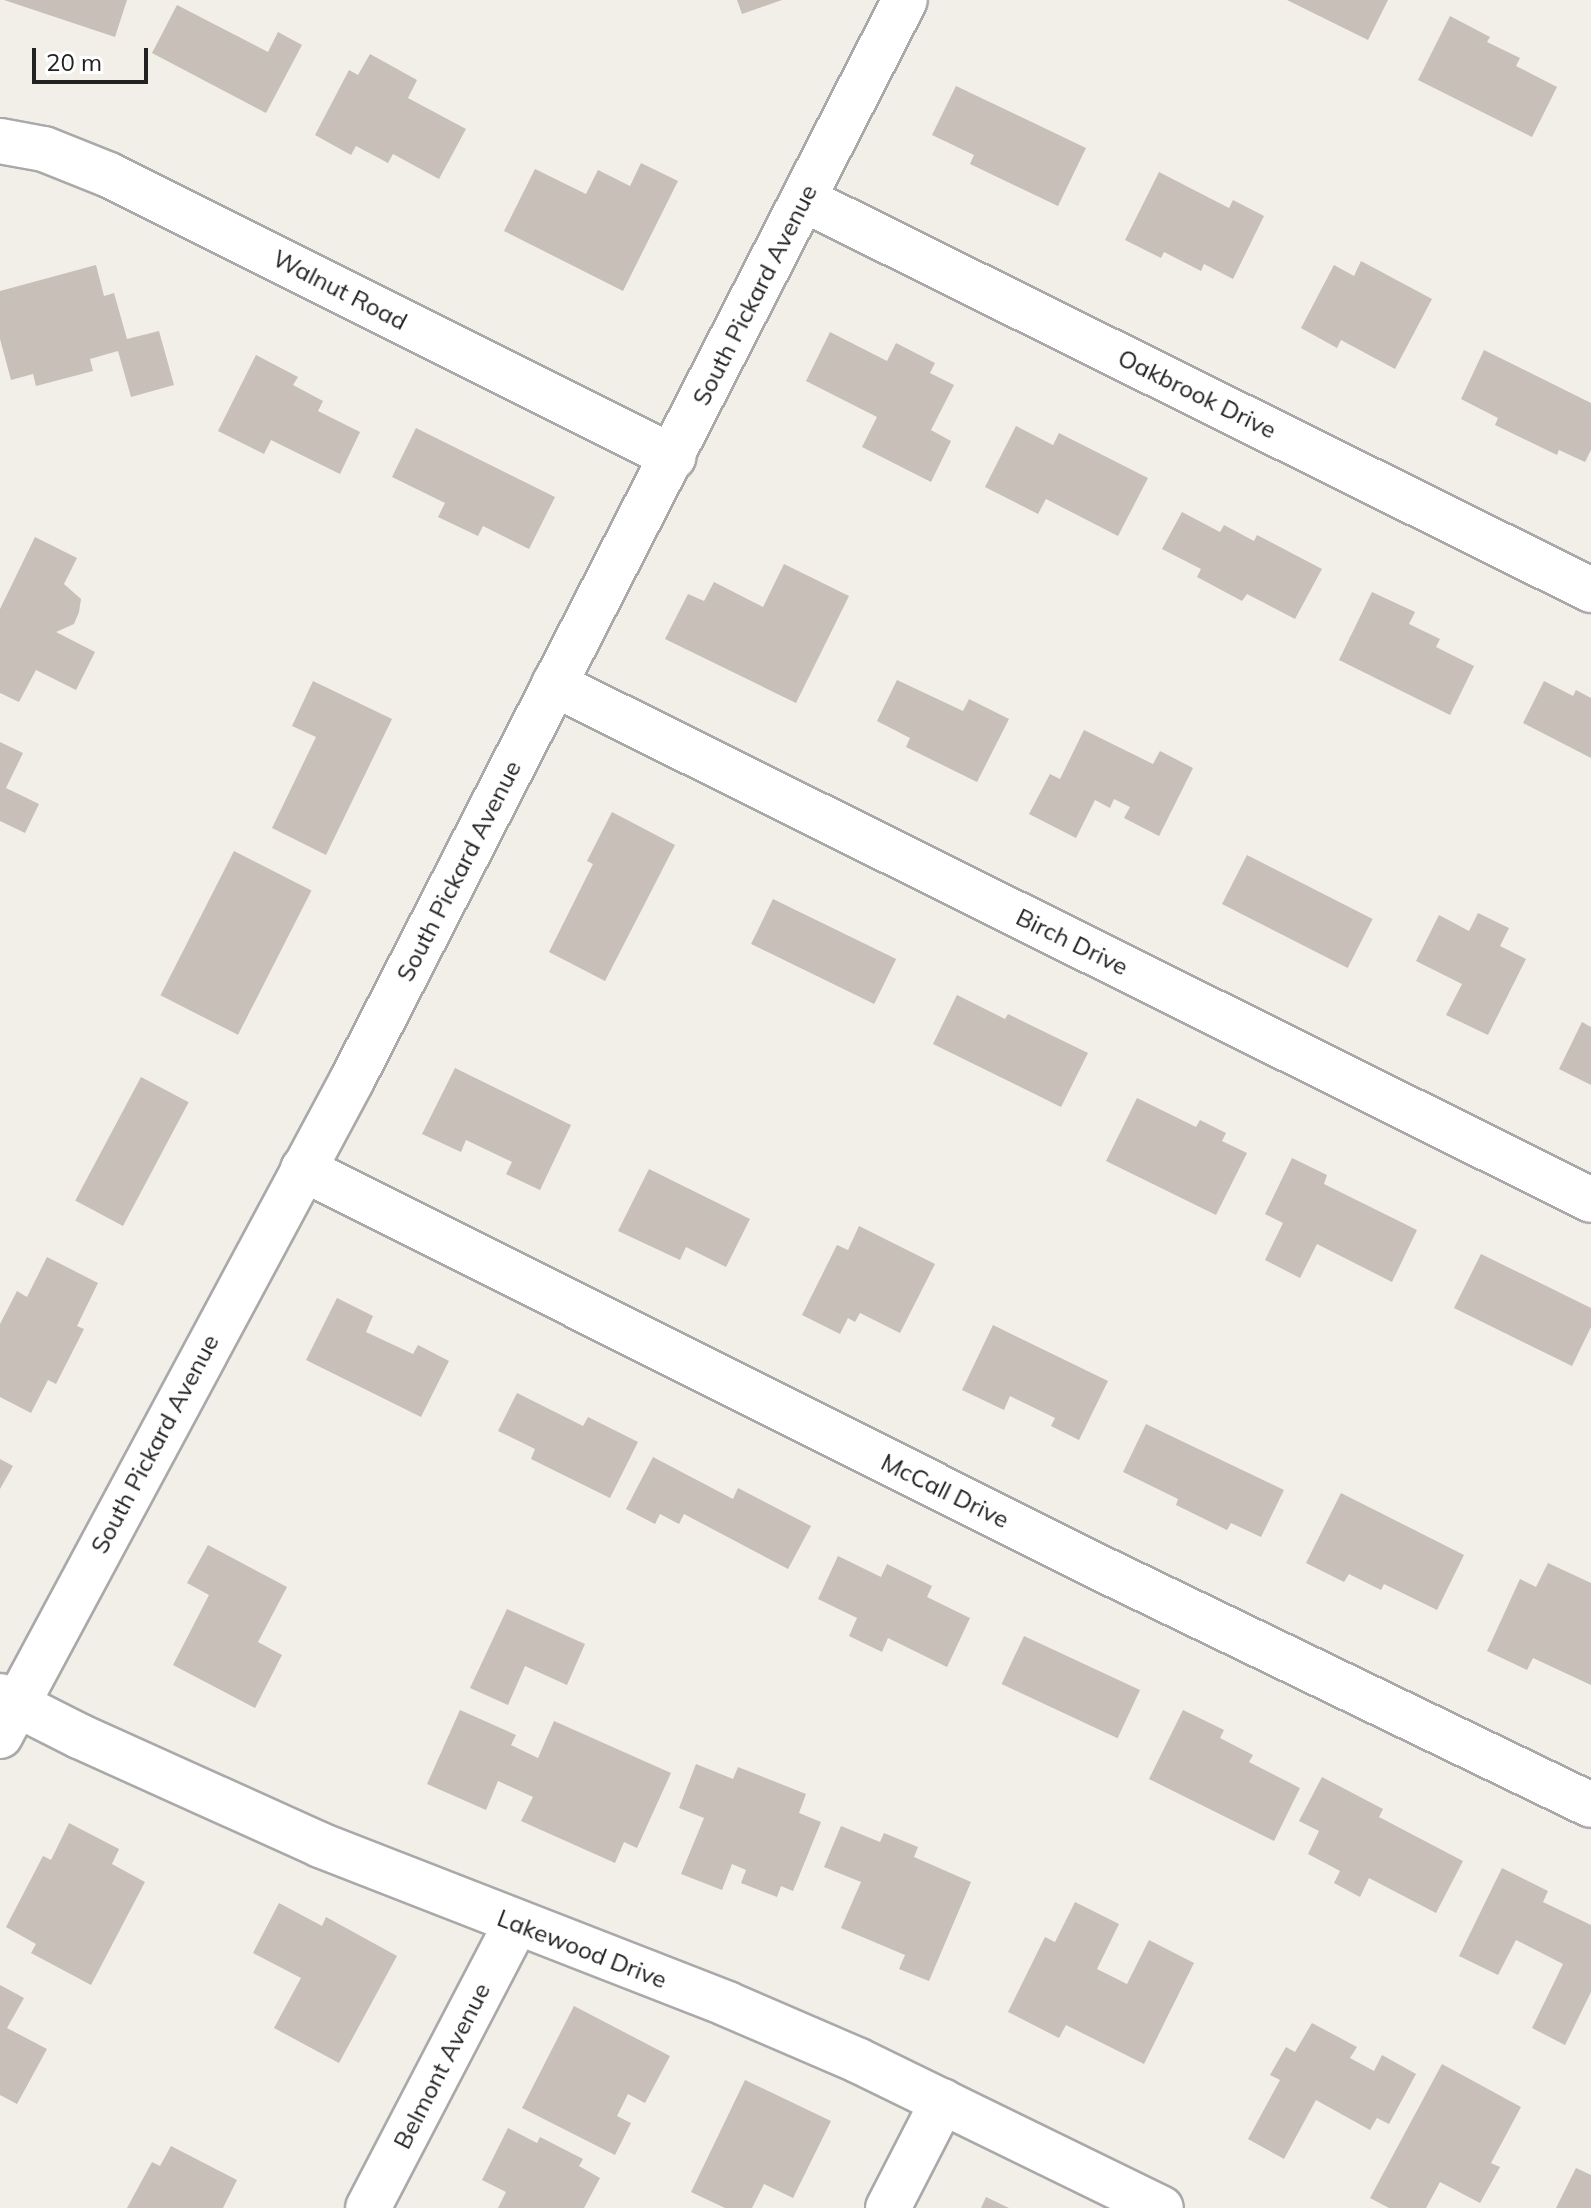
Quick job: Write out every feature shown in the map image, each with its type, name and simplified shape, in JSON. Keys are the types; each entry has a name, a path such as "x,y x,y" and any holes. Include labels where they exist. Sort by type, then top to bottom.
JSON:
{"street":[{"name":"South Pickard Avenue","path":"6,1712 352,1080 905,0"},
{"name":"Walnut Road","path":"0,141 44,149 109,175 673,457"},
{"name":"Oakbrook Drive","path":"803,199 1591,590"},
{"name":"Birch Drive","path":"554,684 1591,1200"},
{"name":"McCall Drive","path":"303,1169 1084,1560 1591,1805"},
{"name":"Lakewood Drive","path":"6,1712 320,1845 727,2004 943,2101 1161,2208"},
{"name":"Belmont Avenue","path":"368,2208 516,1924"},
{"path":"888,2208 943,2101"}],"building":[{"path":"4,0 127,0 115,37"},
{"path":"737,0 782,0 742,14"},
{"path":"1287,0 1388,0 1368,40"},
{"path":"177,5 268,52 278,32 302,45 266,113 152,53"},
{"path":"1450,16 1490,37 1487,42 1520,58 1516,66 1557,87 1532,137 1418,80"},
{"path":"370,54 417,80 408,98 466,129 439,179 393,154 388,163 356,146 351,155 315,135 349,70 358,75"},
{"path":"956,86 1086,148 1058,206 970,164 974,155 932,135"},
{"path":"641,163 678,181 623,291 504,231 535,169 586,194 598,170 630,186"},
{"path":"1159,172 1229,208 1233,200 1264,216 1233,279 1204,264 1201,271 1164,252 1161,258 1125,240"},
{"path":"1361,261 1432,299 1395,369 1341,340 1337,348 1301,328 1334,265 1354,276"},
{"path":"96,265 104,296 114,293 127,339 159,331 174,385 131,397 118,351 90,359 93,371 36,386 33,374 11,380 0,339 0,291"},
{"path":"830,332 887,361 896,343 935,363 930,373 954,385 931,430 951,441 931,482 862,447 877,417 806,381"},
{"path":"1484,350 1591,403 1591,450 1585,462 1559,450 1557,455 1495,425 1498,418 1461,399"},
{"path":"256,355 298,377 293,385 323,401 318,411 360,432 340,474 271,440 264,454 218,431"},
{"path":"1016,426 1053,445 1059,433 1148,478 1118,536 1046,499 1038,514 985,487"},
{"path":"416,428 555,497 529,549 483,526 478,536 438,517 445,503 392,477"},
{"path":"1182,512 1220,532 1224,525 1254,541 1257,535 1322,569 1295,619 1247,594 1242,601 1197,577 1201,569 1162,549"},
{"path":"35,537 77,558 64,584 81,599 79,612 74,624 56,632 95,652 76,690 36,670 19,702 0,693 0,609"},
{"path":"784,564 849,596 796,703 665,639 688,594 704,601 714,582 763,607"},
{"path":"1372,592 1415,612 1409,624 1440,639 1436,647 1474,666 1450,715 1339,660"},
{"path":"897,680 963,711 969,699 1009,719 977,782 906,747 910,738 877,721"},
{"path":"313,681 392,719 326,855 272,828 316,737 292,726"},
{"path":"1544,681 1573,696 1576,690 1591,698 1591,758 1523,723"},
{"path":"1084,730 1153,764 1160,751 1193,768 1159,836 1124,818 1130,807 1114,799 1110,808 1095,800 1076,838 1029,814 1050,774 1060,779"},
{"path":"0,742 23,753 6,788 39,804 25,833 0,821"},
{"path":"612,812 675,845 605,981 549,952 593,864 587,861"},
{"path":"234,851 312,890 238,1035 160,995"},
{"path":"1247,855 1373,919 1348,968 1222,904"},
{"path":"773,899 896,959 874,1004 751,944"},
{"path":"1478,913 1509,928 1500,946 1526,959 1488,1035 1446,1015 1462,984 1416,961 1439,915 1469,931"},
{"path":"957,995 1005,1019 1008,1014 1088,1053 1061,1107 933,1044"},
{"path":"1582,1022 1591,1027 1591,1085 1559,1069"},
{"path":"455,1068 571,1125 540,1190 506,1174 512,1162 466,1140 461,1152 422,1134"},
{"path":"141,1077 189,1102 123,1226 75,1201"},
{"path":"1137,1098 1196,1127 1200,1120 1226,1133 1222,1141 1247,1153 1216,1215 1106,1161"},
{"path":"1292,1158 1327,1175 1324,1184 1417,1230 1392,1282 1317,1244 1300,1278 1265,1260 1283,1223 1265,1214"},
{"path":"649,1169 750,1219 726,1267 686,1247 680,1260 618,1231"},
{"path":"859,1226 935,1264 900,1333 860,1313 855,1322 848,1318 840,1334 802,1315 837,1245 848,1250"},
{"path":"1481,1254 1591,1308 1591,1327 1572,1366 1454,1308"},
{"path":"47,1257 98,1283 77,1326 84,1329 56,1384 48,1380 31,1413 0,1397 0,1324 17,1291 27,1297"},
{"path":"337,1298 373,1316 366,1332 413,1354 418,1345 449,1361 421,1417 306,1360"},
{"path":"993,1325 1108,1381 1079,1440 1051,1426 1055,1418 1010,1396 1004,1410 962,1390"},
{"path":"517,1393 583,1426 588,1417 638,1442 610,1498 531,1459 535,1449 498,1431"},
{"path":"1146,1424 1284,1490 1261,1537 1231,1523 1227,1530 1176,1505 1178,1499 1123,1472"},
{"path":"653,1457 733,1499 738,1488 811,1526 788,1569 684,1514 679,1524 660,1514 655,1524 626,1509"},
{"path":"0,1459 13,1466 0,1489"},
{"path":"1341,1493 1464,1555 1437,1610 1384,1584 1381,1590 1349,1574 1344,1582 1306,1563"},
{"path":"208,1545 287,1587 258,1642 282,1655 255,1708 173,1665 209,1595 187,1583"},
{"path":"838,1556 881,1577 887,1564 932,1586 927,1597 970,1618 947,1667 888,1638 882,1652 849,1636 857,1618 818,1599"},
{"path":"1548,1563 1591,1583 1591,1685 1533,1658 1527,1670 1487,1651 1520,1579 1536,1587"},
{"path":"507,1609 585,1644 567,1685 525,1666 508,1705 470,1688"},
{"path":"1024,1636 1140,1690 1118,1738 1002,1684"},
{"path":"460,1710 516,1735 511,1745 538,1758 554,1721 671,1773 637,1848 624,1842 615,1863 521,1821 533,1797 498,1781 486,1810 427,1784"},
{"path":"1183,1710 1224,1730 1220,1738 1253,1755 1249,1762 1300,1788 1274,1841 1149,1779"},
{"path":"696,1764 733,1779 738,1767 806,1794 799,1813 821,1822 793,1891 781,1886 777,1897 741,1883 746,1870 732,1864 722,1890 681,1874 704,1818 679,1808"},
{"path":"1322,1777 1383,1809 1379,1817 1463,1861 1436,1913 1369,1878 1360,1897 1334,1883 1340,1871 1308,1854 1319,1831 1299,1821"},
{"path":"69,1823 119,1849 112,1864 145,1882 91,1985 31,1953 36,1944 6,1927 43,1856 51,1860"},
{"path":"841,1826 880,1842 884,1833 918,1847 914,1857 971,1882 929,1981 899,1969 905,1955 841,1928 861,1882 824,1867"},
{"path":"1502,1868 1548,1891 1543,1902 1591,1925 1591,1992 1565,2045 1532,2028 1563,1964 1516,1940 1498,1975 1459,1956"},
{"path":"1075,1902 1119,1924 1097,1969 1127,1984 1149,1940 1194,1963 1144,2064 1066,2025 1059,2038 1008,2012 1045,1937 1055,1942"},
{"path":"279,1903 322,1926 326,1917 397,1956 339,2063 274,2028 301,1978 253,1953"},
{"path":"0,1985 24,1998 7,2028 47,2049 17,2104 0,2095"},
{"path":"574,2006 670,2056 645,2103 628,2094 617,2116 631,2123 615,2155 522,2108"},
{"path":"1312,2023 1357,2047 1350,2058 1374,2071 1382,2055 1416,2074 1389,2124 1377,2118 1370,2130 1316,2100 1284,2159 1248,2139 1280,2080 1270,2075 1286,2047 1295,2052"},
{"path":"1442,2064 1521,2107 1491,2163 1500,2167 1480,2203 1440,2182 1426,2208 1389,2208 1370,2198"},
{"path":"745,2080 831,2121 793,2198 764,2184 752,2208 725,2208 691,2192"},
{"path":"508,2128 537,2143 540,2137 583,2159 579,2166 600,2178 584,2208 498,2208 506,2192 482,2180"},
{"path":"171,2146 237,2180 223,2208 127,2208 152,2162 160,2166"},
{"path":"1576,2168 1591,2175 1591,2208 1556,2208"},
{"path":"986,2197 1009,2208 981,2208"}]}
